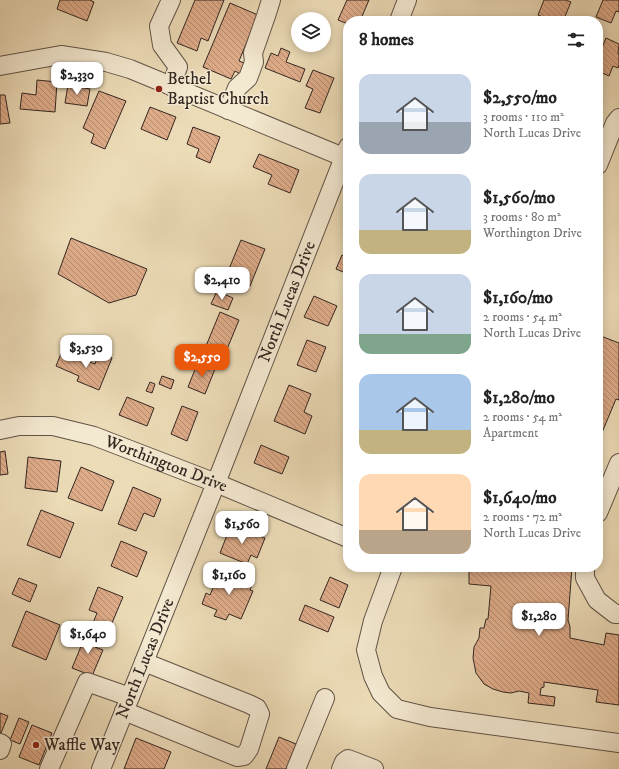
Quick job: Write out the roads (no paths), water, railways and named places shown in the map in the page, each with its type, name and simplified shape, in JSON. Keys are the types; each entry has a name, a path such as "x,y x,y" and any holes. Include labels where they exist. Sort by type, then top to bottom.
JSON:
{"street":[{"path":"171,0 159,26 162,45 178,67 171,86"},
{"path":"228,110 237,88 248,78 254,62 253,53 271,0"},
{"path":"401,16 407,0"},
{"path":"0,66 61,55 106,62 130,69 228,110 343,153"},
{"path":"603,154 619,118"},
{"name":"North Lucas Drive","path":"101,769 343,164"},
{"name":"Worthington Drive","path":"0,430 19,426 53,426 97,437 216,483 343,536"},
{"path":"603,501 619,463"},
{"path":"391,572 373,621 366,650 373,676 381,693 397,709 430,717 619,744"},
{"path":"584,572 585,578 597,600 615,614 619,614"},
{"path":"49,769 87,682 127,704 237,757 244,756 249,749 260,714 257,708 144,662"},
{"path":"296,769 325,698"},
{"path":"0,743 2,744 0,750"},
{"path":"341,769 344,762 348,759 374,769"}],"place":[{"name":"Bethel Baptist Church","path":"159,89"},
{"name":"Waffle Way","path":"36,745"}]}
